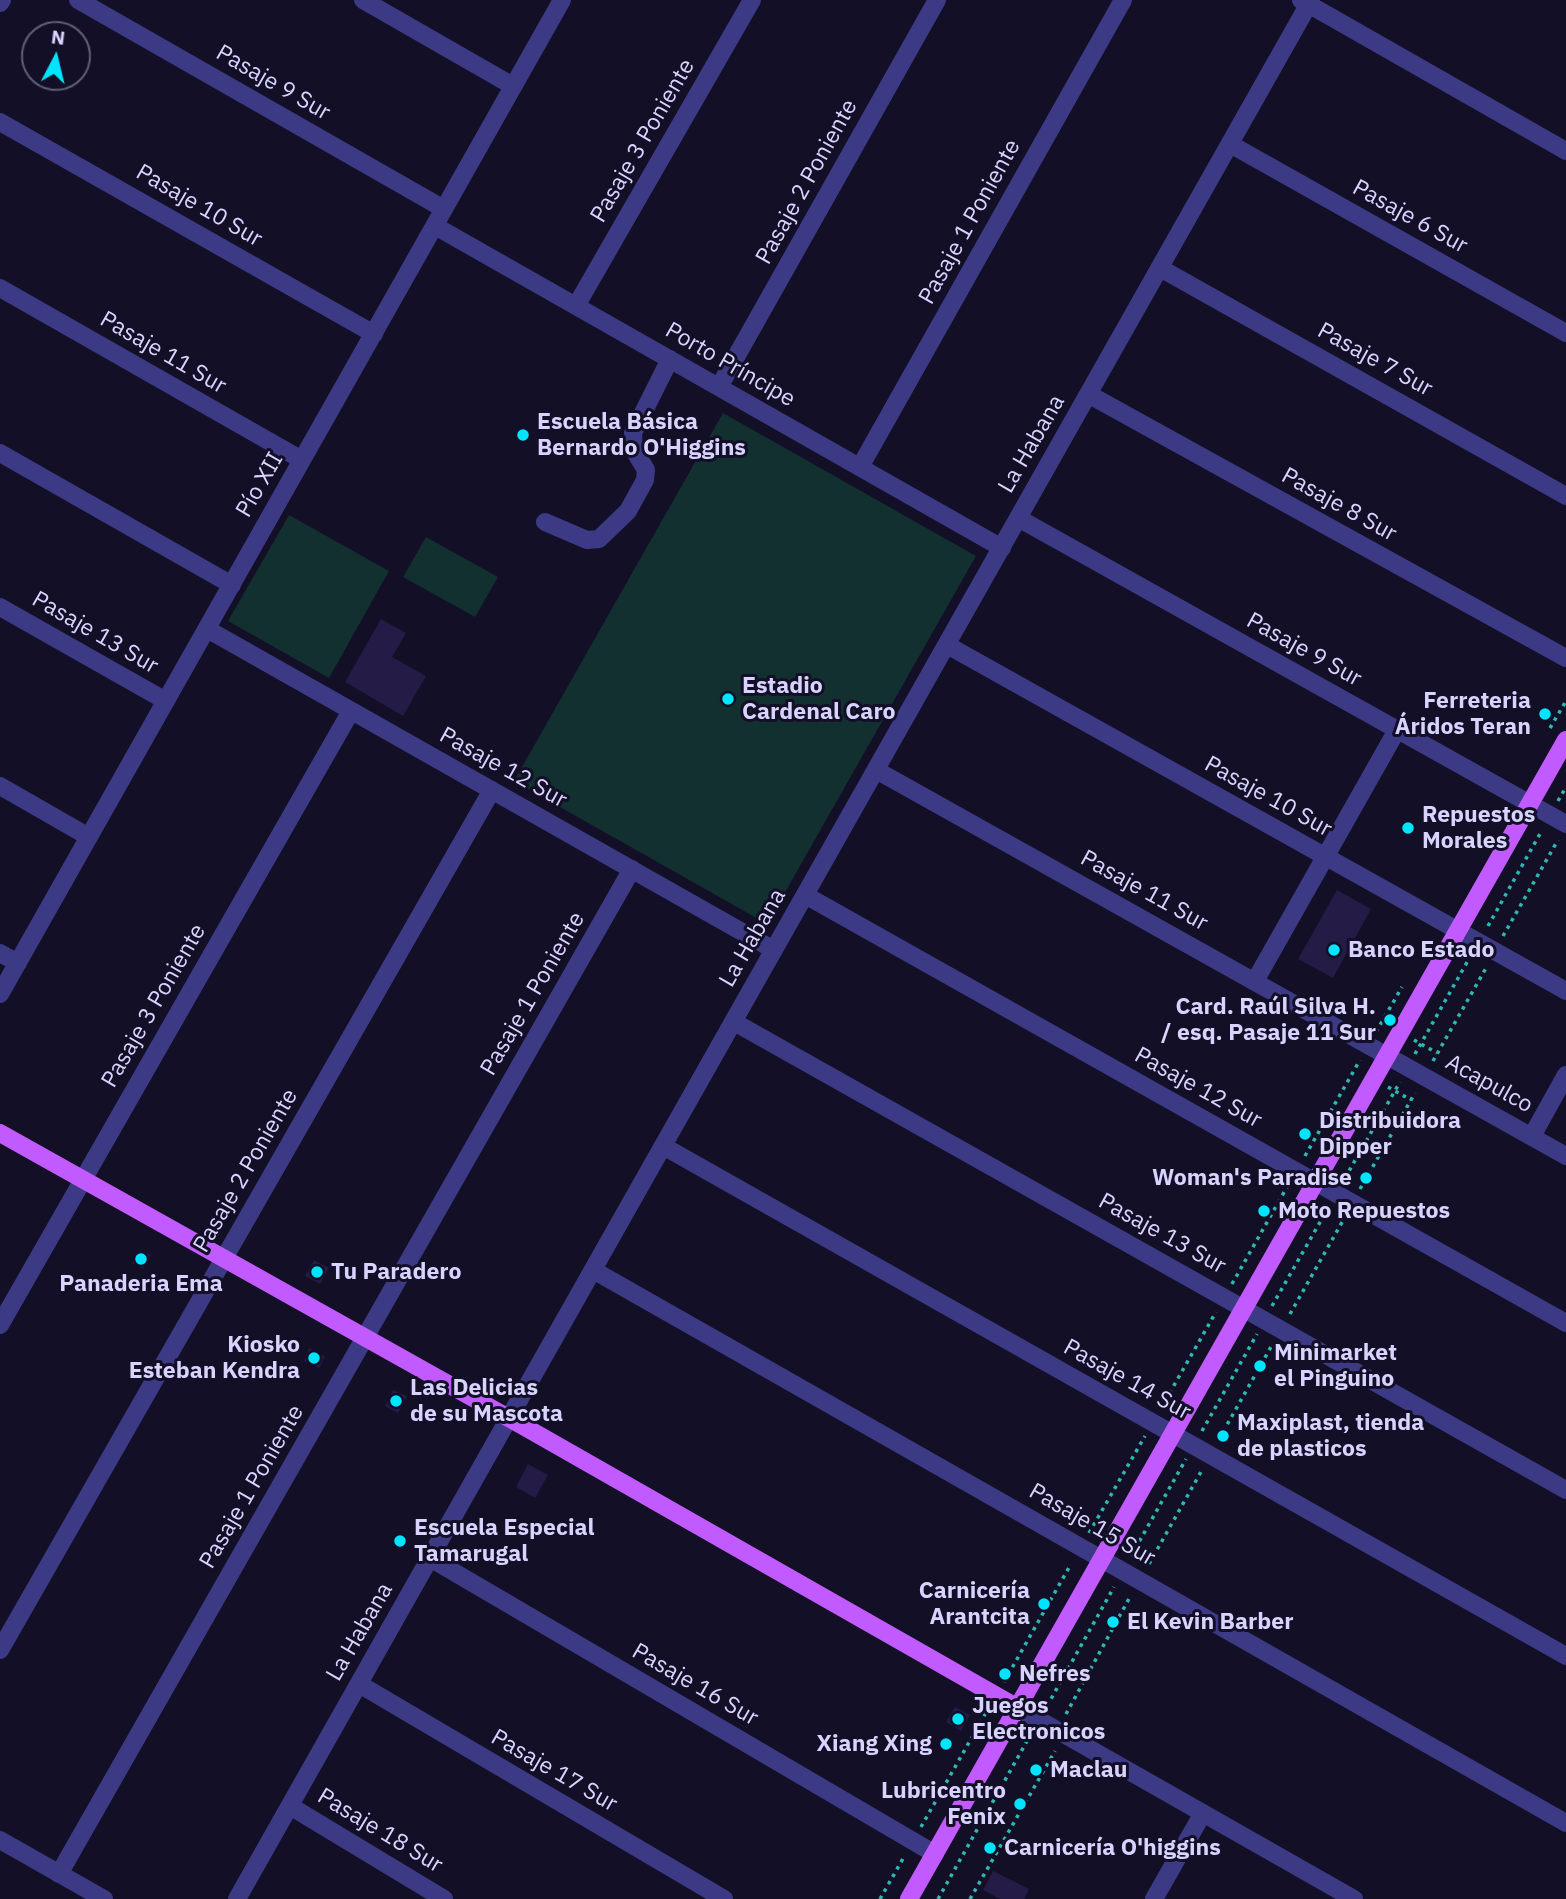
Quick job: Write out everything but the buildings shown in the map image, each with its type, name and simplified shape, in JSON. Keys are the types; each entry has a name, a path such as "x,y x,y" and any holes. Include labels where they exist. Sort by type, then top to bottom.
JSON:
{"main road":[{"path":"909,1899 1566,740"},
{"path":"0,1133 1018,1708"}],"street":[{"name":"Pasaje 9 Sur","path":"78,0 444,209"},
{"path":"363,0 513,86"},
{"name":"Pío XII","path":"0,994 562,0"},
{"name":"Pasaje 3 Poniente","path":"576,306 752,0"},
{"name":"Pasaje 2 Poniente","path":"719,387 937,0"},
{"name":"Pasaje 1 Poniente","path":"860,467 1123,0"},
{"path":"1307,1 1566,151"},
{"name":"La Habana","path":"237,1899 1230,144 1307,1"},
{"name":"Pasaje 10 Sur","path":"0,121 374,334"},
{"name":"Pasaje 6 Sur","path":"1230,144 1566,333"},
{"name":"Porto Príncipe","path":"435,226 1002,548"},
{"name":"Pasaje 7 Sur","path":"1160,268 1566,496"},
{"name":"Pasaje 11 Sur","path":"0,288 302,460"},
{"path":"545,522 587,540 599,539 628,511 645,480 646,470 634,450 633,433 670,359"},
{"name":"Pasaje 8 Sur","path":"1088,394 1566,659"},
{"path":"0,453 232,585"},
{"name":"Pasaje 9 Sur","path":"1018,518 1530,804 1559,825"},
{"name":"Pasaje 13 Sur","path":"0,607 166,701"},
{"name":"Pasaje 12 Sur","path":"206,629 775,950"},
{"name":"Pasaje 10 Sur","path":"947,645 1566,991"},
{"name":"Pasaje 3 Poniente","path":"0,1325 351,711"},
{"path":"1255,981 1397,730"},
{"name":"Pasaje 11 Sur","path":"876,770 1387,1055"},
{"path":"0,786 89,837"},
{"name":"Pasaje 2 Poniente","path":"0,1650 492,790"},
{"name":"Pasaje 1 Poniente","path":"59,1874 632,869"},
{"name":"Pasaje 12 Sur","path":"805,895 1566,1323"},
{"path":"0,953 18,963"},
{"name":"Pasaje 13 Sur","path":"734,1021 1566,1490"},
{"name":"Acapulco","path":"1387,1055 1566,1156"},
{"path":"1532,1136 1566,1075"},
{"name":"Pasaje 14 Sur","path":"663,1146 1566,1656"},
{"name":"Pasaje 15 Sur","path":"593,1270 1566,1824"},
{"name":"Pasaje 16 Sur","path":"430,1558 935,1854"},
{"name":"Pasaje 17 Sur","path":"359,1684 724,1899"},
{"path":"1018,1708 1346,1897"},
{"name":"Pasaje 18 Sur","path":"290,1806 444,1899"},
{"path":"1154,1899 1203,1813"},
{"path":"0,1840 104,1899"}],"path":[{"path":"970,1899 1064,1734 1066,1710 1495,951 1559,825 1566,787"},
{"path":"938,1899 1478,942 1559,825"}],"green space":[{"name":"Estadio Cardenal Caro","path":"723,413 976,556 767,924 514,781"},
{"path":"289,515 389,571 329,678 228,621"},
{"path":"426,537 498,577 475,617 403,577"}],"place":[{"name":"Escuela Básica Bernardo O'Higgins","path":"523,435"},
{"name":"Estadio Cardenal Caro","path":"728,699"},
{"name":"Ferreteria Áridos Teran","path":"1545,714"},
{"name":"Repuestos Morales","path":"1408,828"},
{"name":"Banco Estado","path":"1334,950"},
{"name":"Card. Raúl Silva H. / esq. Pasaje 11 Sur","path":"1390,1020"},
{"name":"Distribuidora Dipper","path":"1305,1134"},
{"name":"Woman's Paradise","path":"1366,1178"},
{"name":"Moto Repuestos","path":"1264,1211"},
{"name":"Panaderia Ema","path":"141,1259"},
{"name":"Tu Paradero","path":"317,1272"},
{"name":"Kiosko Esteban Kendra","path":"314,1358"},
{"name":"Minimarket el Pinguino","path":"1260,1366"},
{"name":"Las Delicias de su Mascota","path":"396,1401"},
{"name":"Maxiplast, tienda de plasticos","path":"1223,1436"},
{"name":"Escuela Especial Tamarugal","path":"400,1541"},
{"name":"Carnicería Arantcita","path":"1044,1604"},
{"name":"El Kevin Barber","path":"1113,1622"},
{"name":"Nefres","path":"1005,1674"},
{"name":"Juegos Electronicos","path":"958,1719"},
{"name":"Xiang Xing","path":"946,1744"},
{"name":"Maclau","path":"1036,1770"},
{"name":"Lubricentro Fenix","path":"1020,1804"},
{"name":"Carnicería O'higgins","path":"990,1848"}]}
